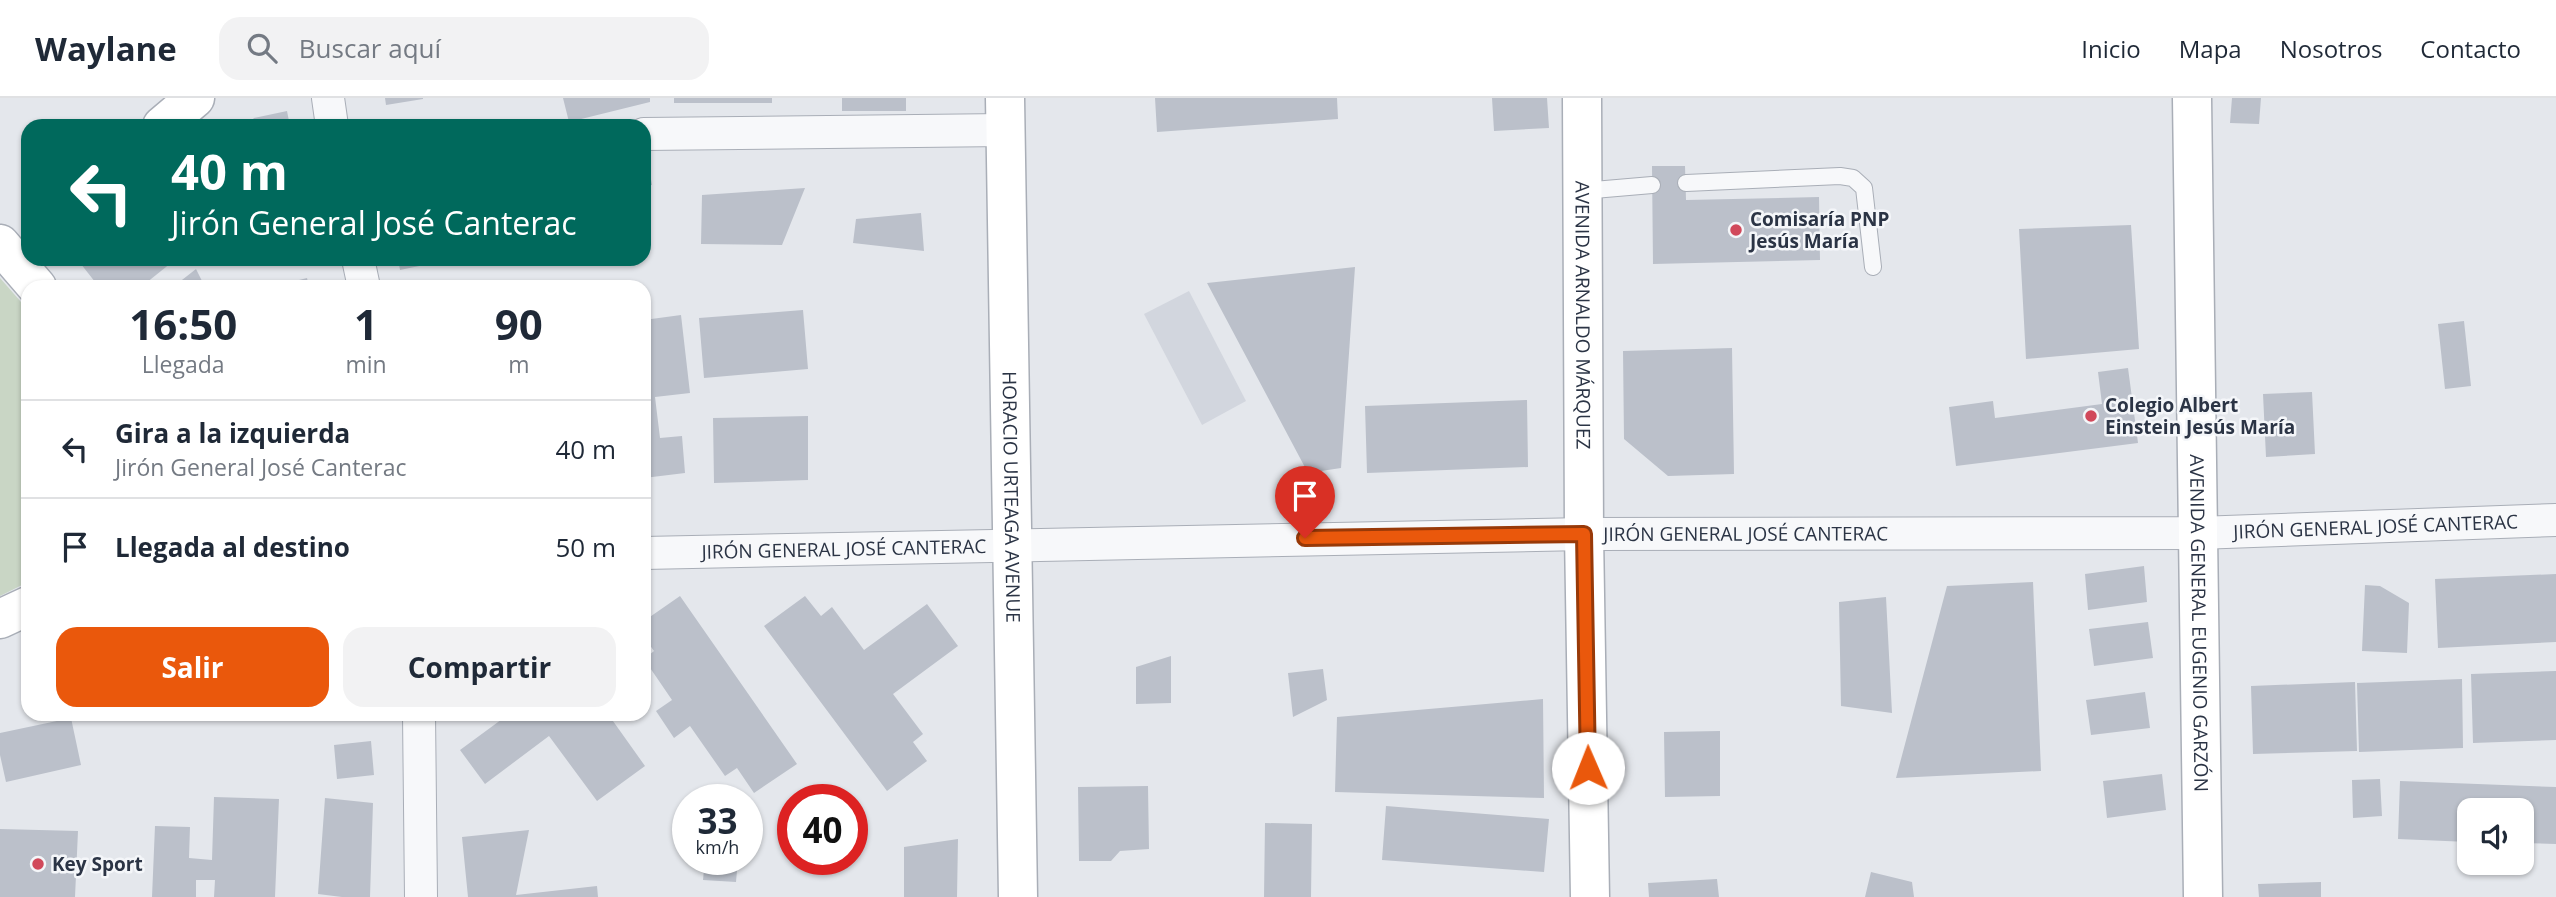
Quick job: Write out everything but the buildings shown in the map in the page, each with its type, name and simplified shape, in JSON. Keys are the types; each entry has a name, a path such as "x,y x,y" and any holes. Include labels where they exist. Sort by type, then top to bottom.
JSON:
{"street":[{"path":"170,119 195,98"},
{"path":"328,98 331,119"},
{"name":"AVENIDA ARNALDO MÁRQUEZ","path":"1582,98 1584,534 1590,897"},
{"name":"AVENIDA GENERAL EUGENIO GARZÓN","path":"2192,98 2203,897"},
{"path":"651,134 1005,114"},
{"name":"HORACIO URTEAGA AVENUE","path":"1005,114 1018,897"},
{"name":"JIRÓN GENERAL JOSÉ CANTERAC","path":"651,552 1584,534 2198,533 2556,520"},
{"path":"0,619 21,609"},
{"path":"419,721 421,897"}],"lane":[{"path":"1686,183 1840,176 1853,178 1864,188 1873,267"},
{"path":"1582,191 1652,185"}],"shaded area":[{"path":"1189,291 1246,401 1202,425 1144,314"}],"green space":[{"path":"0,278 21,302 21,586 0,596"}],"place":[{"name":"Comisaría PNP Jesús María","path":"1736,230"},
{"name":"Colegio Albert Einstein Jesús María","path":"2091,416"},
{"name":"Key Sport","path":"38,864"}],"route":[{"path":"1305,538 1584,534 1588,768"}]}
